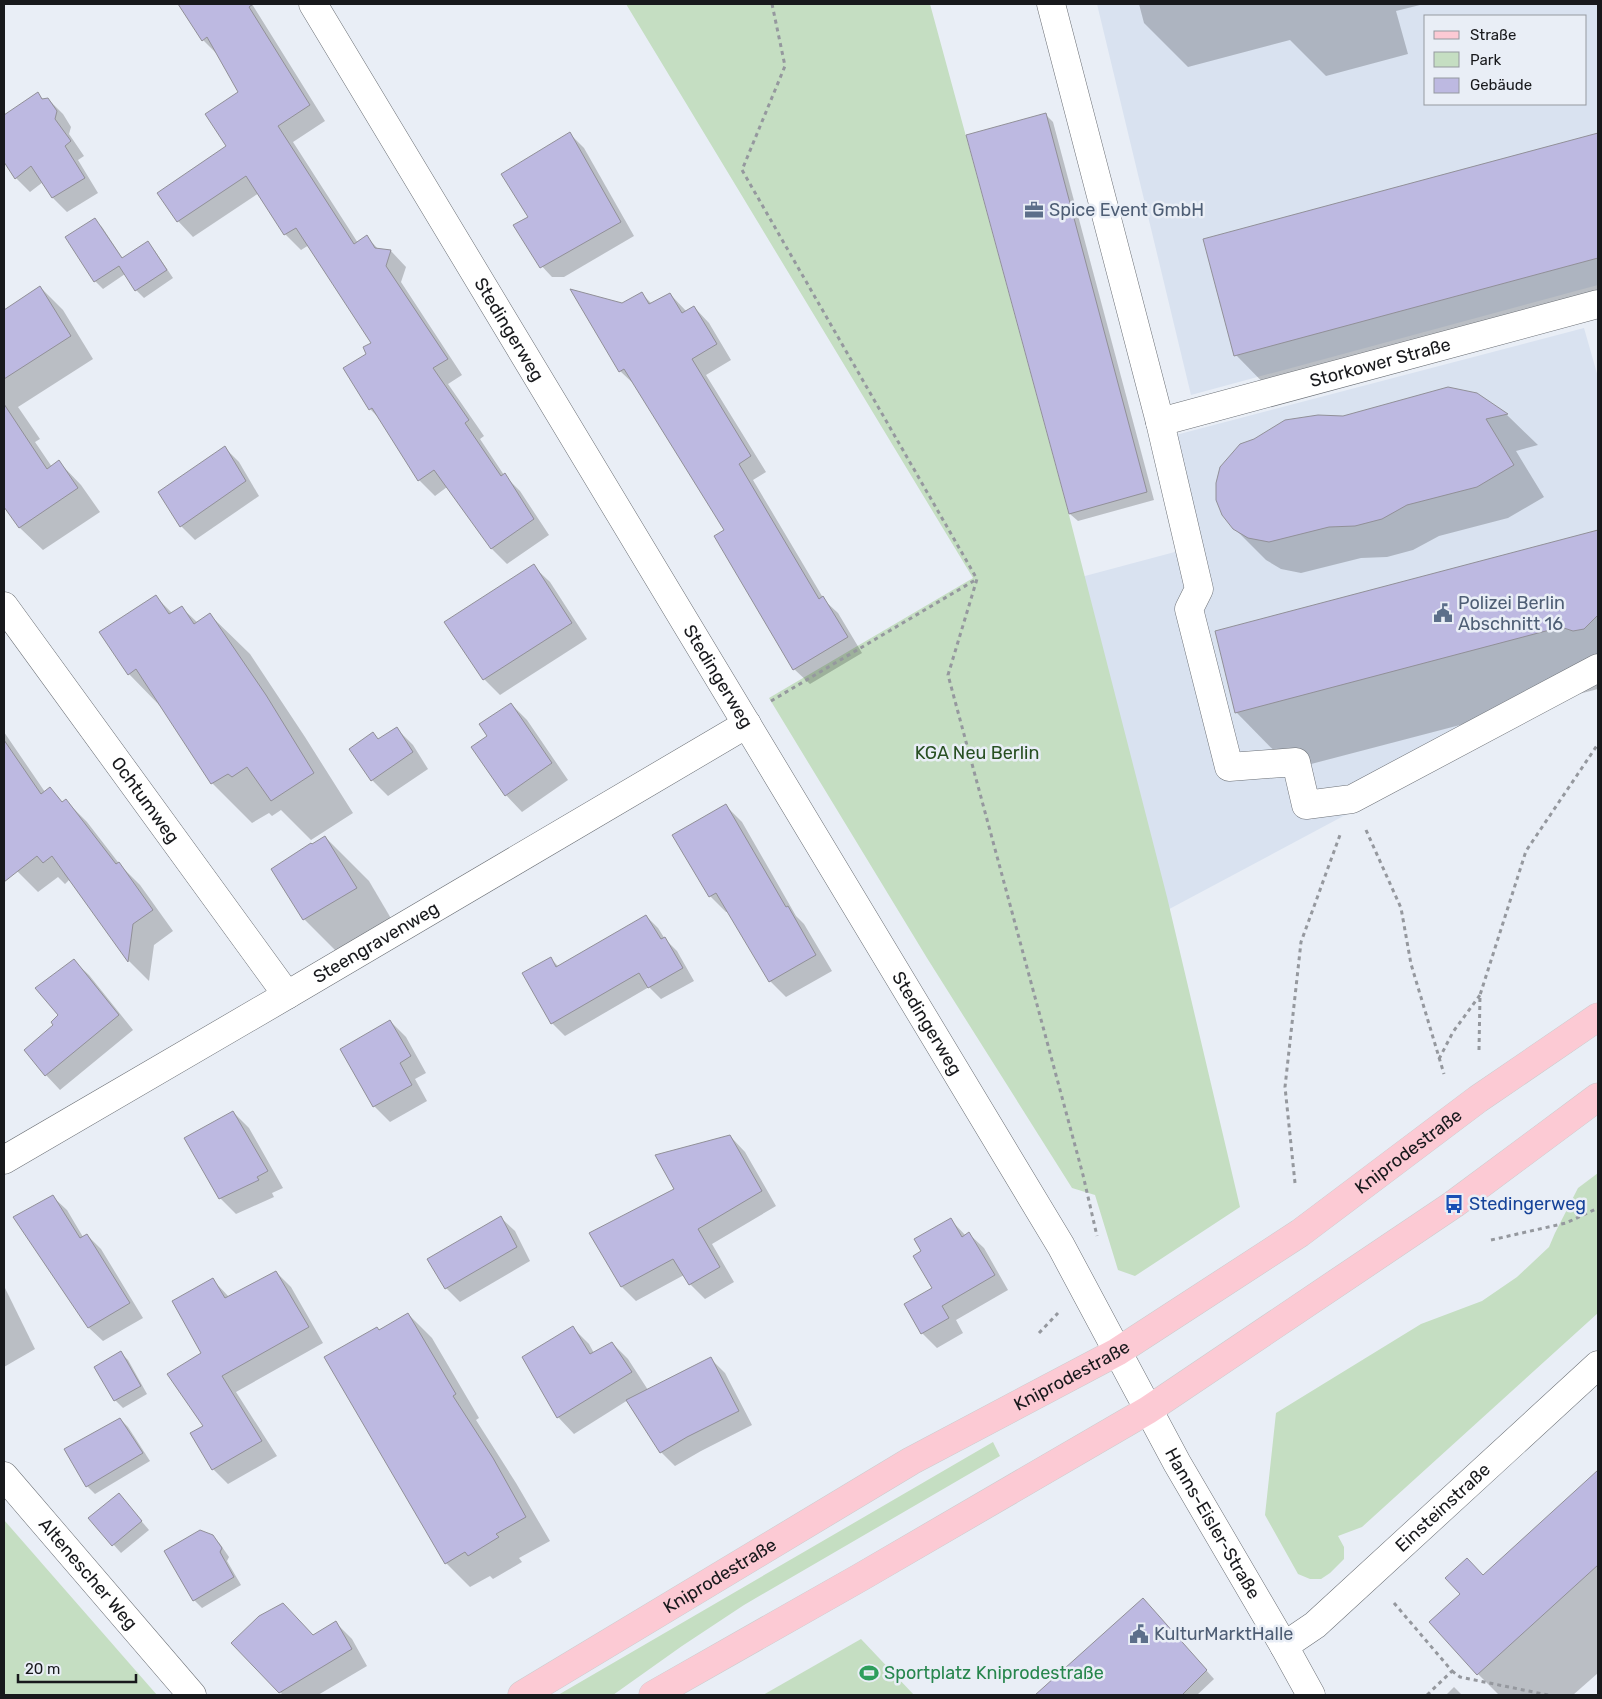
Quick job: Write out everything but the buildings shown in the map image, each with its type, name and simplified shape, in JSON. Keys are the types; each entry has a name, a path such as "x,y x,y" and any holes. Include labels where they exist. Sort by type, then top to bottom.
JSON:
{"main road":[{"name":"Kniprodestraße","path":"522,1695 911,1462 1117,1352 1300,1233 1478,1099 1598,1017"},
{"path":"652,1695 1148,1410 1454,1204 1598,1097"}],"street":[{"name":"Stedingerweg","path":"313,4 1061,1246 1117,1352"},
{"path":"1051,4 1160,422 1199,589 1189,609 1229,767 1296,762 1306,805 1352,799 1598,668"},
{"name":"Storkower Straße","path":"1160,422 1598,304"},
{"name":"Ochtumweg","path":"4,606 287,995"},
{"name":"Steengravenweg","path":"4,1160 287,995 745,721"},
{"name":"Hanns-Eisler-Straße","path":"1117,1352 1177,1463 1311,1695"},
{"name":"Einsteinstraße","path":"1284,1646 1315,1625 1598,1365"},
{"name":"Altenescher Weg","path":"4,1476 192,1695"}],"path":[{"path":"772,4 785,66 742,170 978,579 948,675 1083,1175 1097,1237"},
{"path":"745,721 978,579"},
{"path":"1479,1050 1480,994 1526,851 1598,744"},
{"path":"1352,799 1401,908 1412,964 1444,1074"},
{"path":"1295,1183 1284,1087 1301,942 1352,799"},
{"path":"1439,1059 1453,1032 1480,994"},
{"path":"1491,1240 1566,1223 1598,1208"},
{"path":"1394,1603 1452,1672 1460,1677 1548,1695"},
{"path":"1427,1695 1452,1672"}],"shaded area":[{"path":"1097,4 1598,4 1598,285 1191,395"},
{"path":"1584,328 1598,377 1598,680 1145,922 1055,584 1201,545 1172,436"}],"green space":[{"name":"KGA Neu Berlin","path":"626,4 930,4 1069,515 1167,897 1240,1207 1135,1276 1118,1270 1095,1195 1072,1188 927,958 769,698 973,578"},
{"path":"1598,1173 1598,1313 1362,1527 1338,1536 1344,1547 1344,1559 1330,1573 1321,1579 1310,1579 1298,1574 1265,1515 1276,1413 1421,1324 1482,1301 1517,1277 1549,1247 1578,1188"},
{"path":"993,1442 1000,1456 744,1605 613,1695 558,1695"},
{"path":"4,1520 157,1695 4,1695"},
{"path":"861,1639 914,1695 763,1695"}],"place":[{"name":"Spice Event GmbH","path":"1034,210"},
{"name":"Polizei Berlin Abschnitt 16","path":"1443,613"},
{"name":"Stedingerweg","path":"1454,1204"},
{"name":"KulturMarktHalle","path":"1139,1634"},
{"name":"Sportplatz Kniprodestraße","path":"869,1673"}]}
